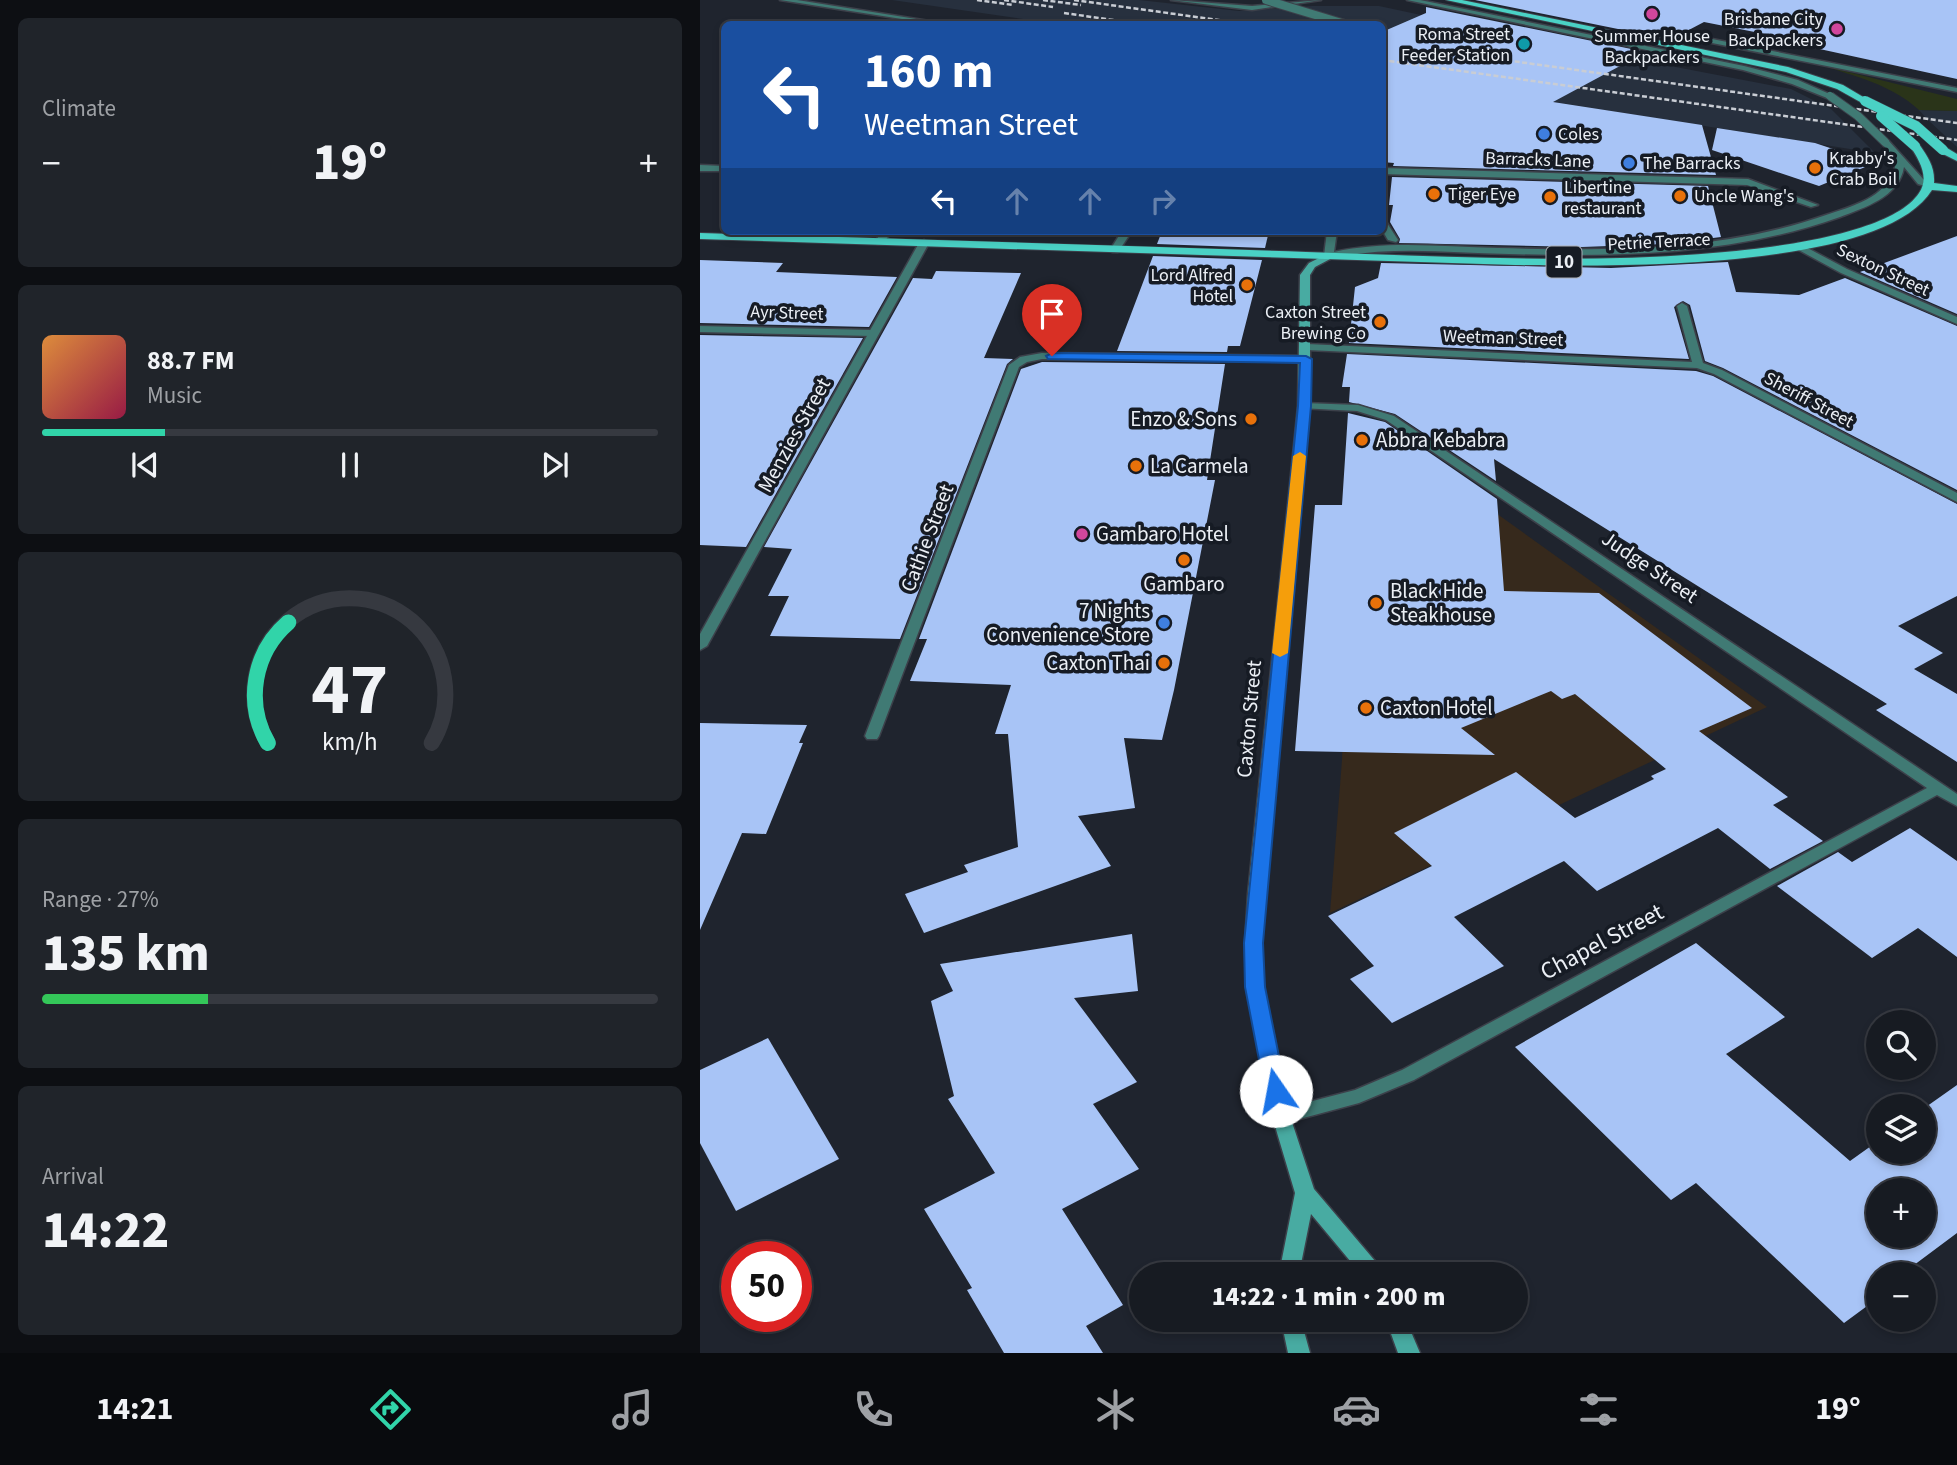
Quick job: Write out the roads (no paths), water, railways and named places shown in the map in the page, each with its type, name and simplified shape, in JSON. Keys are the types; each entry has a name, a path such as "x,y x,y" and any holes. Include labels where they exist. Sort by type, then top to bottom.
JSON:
{"main road":[{"path":"1450,0 1806,75 1840,87 1916,126 1943,150 1957,158"},
{"path":"1866,102 1915,146 1925,161 1929,186 1957,189"},
{"name":"Petrie Terrace","path":"700,236 883,236 924,243 1115,250 1620,262 1731,256 1798,246 1860,231 1903,214 1921,200 1929,186"},
{"name":"Caxton Street","path":"1329,256 1312,265 1306,273 1304,406 1253,943 1255,987 1281,1116 1305,1193 1364,1262"},
{"name":"Caxton Street","path":"1291,1262 1305,1193"},
{"path":"1294,1332 1299,1353"},
{"path":"1401,1332 1409,1353"}],"street":[{"path":"783,0 925,21"},
{"path":"1174,0 1252,8 1288,6 1318,0"},
{"path":"1235,0 1264,0 1335,21"},
{"path":"1410,0 1787,79 1830,96 1858,116 1922,183 1929,186"},
{"path":"1616,34 1676,35 1733,44 1957,90"},
{"name":"Petrie Terrace","path":"1329,256 1374,250 1617,252 1715,245 1775,234 1839,214 1879,195 1896,181 1900,169 1897,155"},
{"path":"700,168 721,169"},
{"name":"Barracks Lane","path":"1386,171 1748,182 1814,205"},
{"path":"1386,229 1393,240"},
{"path":"1115,250 1124,235"},
{"path":"1329,256 1332,235"},
{"name":"Menzies Street","path":"700,646 924,243"},
{"name":"Sexton Street","path":"1798,246 1834,266 1957,321"},
{"path":"1682,306 1698,365"},
{"name":"Ayr Street","path":"700,328 872,333"},
{"name":"Weetman Street","path":"1024,359 1052,356 1306,353 1698,365"},
{"name":"Cathie Street","path":"872,736 1012,369 1024,359"},
{"name":"Sheriff Street","path":"1698,365 1718,372 1957,498"},
{"name":"Judge Street","path":"1304,406 1358,408 1390,418 1957,801"},
{"name":"Chapel Street","path":"1281,1116 1359,1096 1408,1075 1938,788"}],"railway":[{"path":"977,0 1013,5"},
{"path":"1004,0 1053,7"},
{"path":"1043,0 1081,5"},
{"path":"1074,0 1225,21"},
{"path":"1064,13 1120,21"},
{"path":"1433,50 1957,123"},
{"path":"1386,61 1957,140"}],"place":[{"name":"Summer House Backpackers","path":"1652,14"},
{"name":"Brisbane City Backpackers","path":"1837,29"},
{"name":"Roma Street Feeder Station","path":"1524,44"},
{"name":"Coles","path":"1544,134"},
{"name":"The Barracks","path":"1629,163"},
{"name":"Krabby's Crab Boil","path":"1815,168"},
{"name":"Tiger Eye","path":"1434,194"},
{"name":"Uncle Wang's","path":"1680,196"},
{"name":"Libertine restaurant","path":"1550,197"},
{"name":"Lord Alfred Hotel","path":"1247,285"},
{"name":"Caxton Street Brewing Co","path":"1380,322"},
{"name":"Enzo & Sons","path":"1251,419"},
{"name":"Abbra Kebabra","path":"1362,440"},
{"name":"La Carmela","path":"1136,466"},
{"name":"Gambaro Hotel","path":"1082,534"},
{"name":"Gambaro","path":"1184,560"},
{"name":"Black Hide Steakhouse","path":"1376,603"},
{"name":"7 Nights Convenience Store","path":"1164,623"},
{"name":"Caxton Thai","path":"1164,663"},
{"name":"Caxton Hotel","path":"1366,708"}]}
